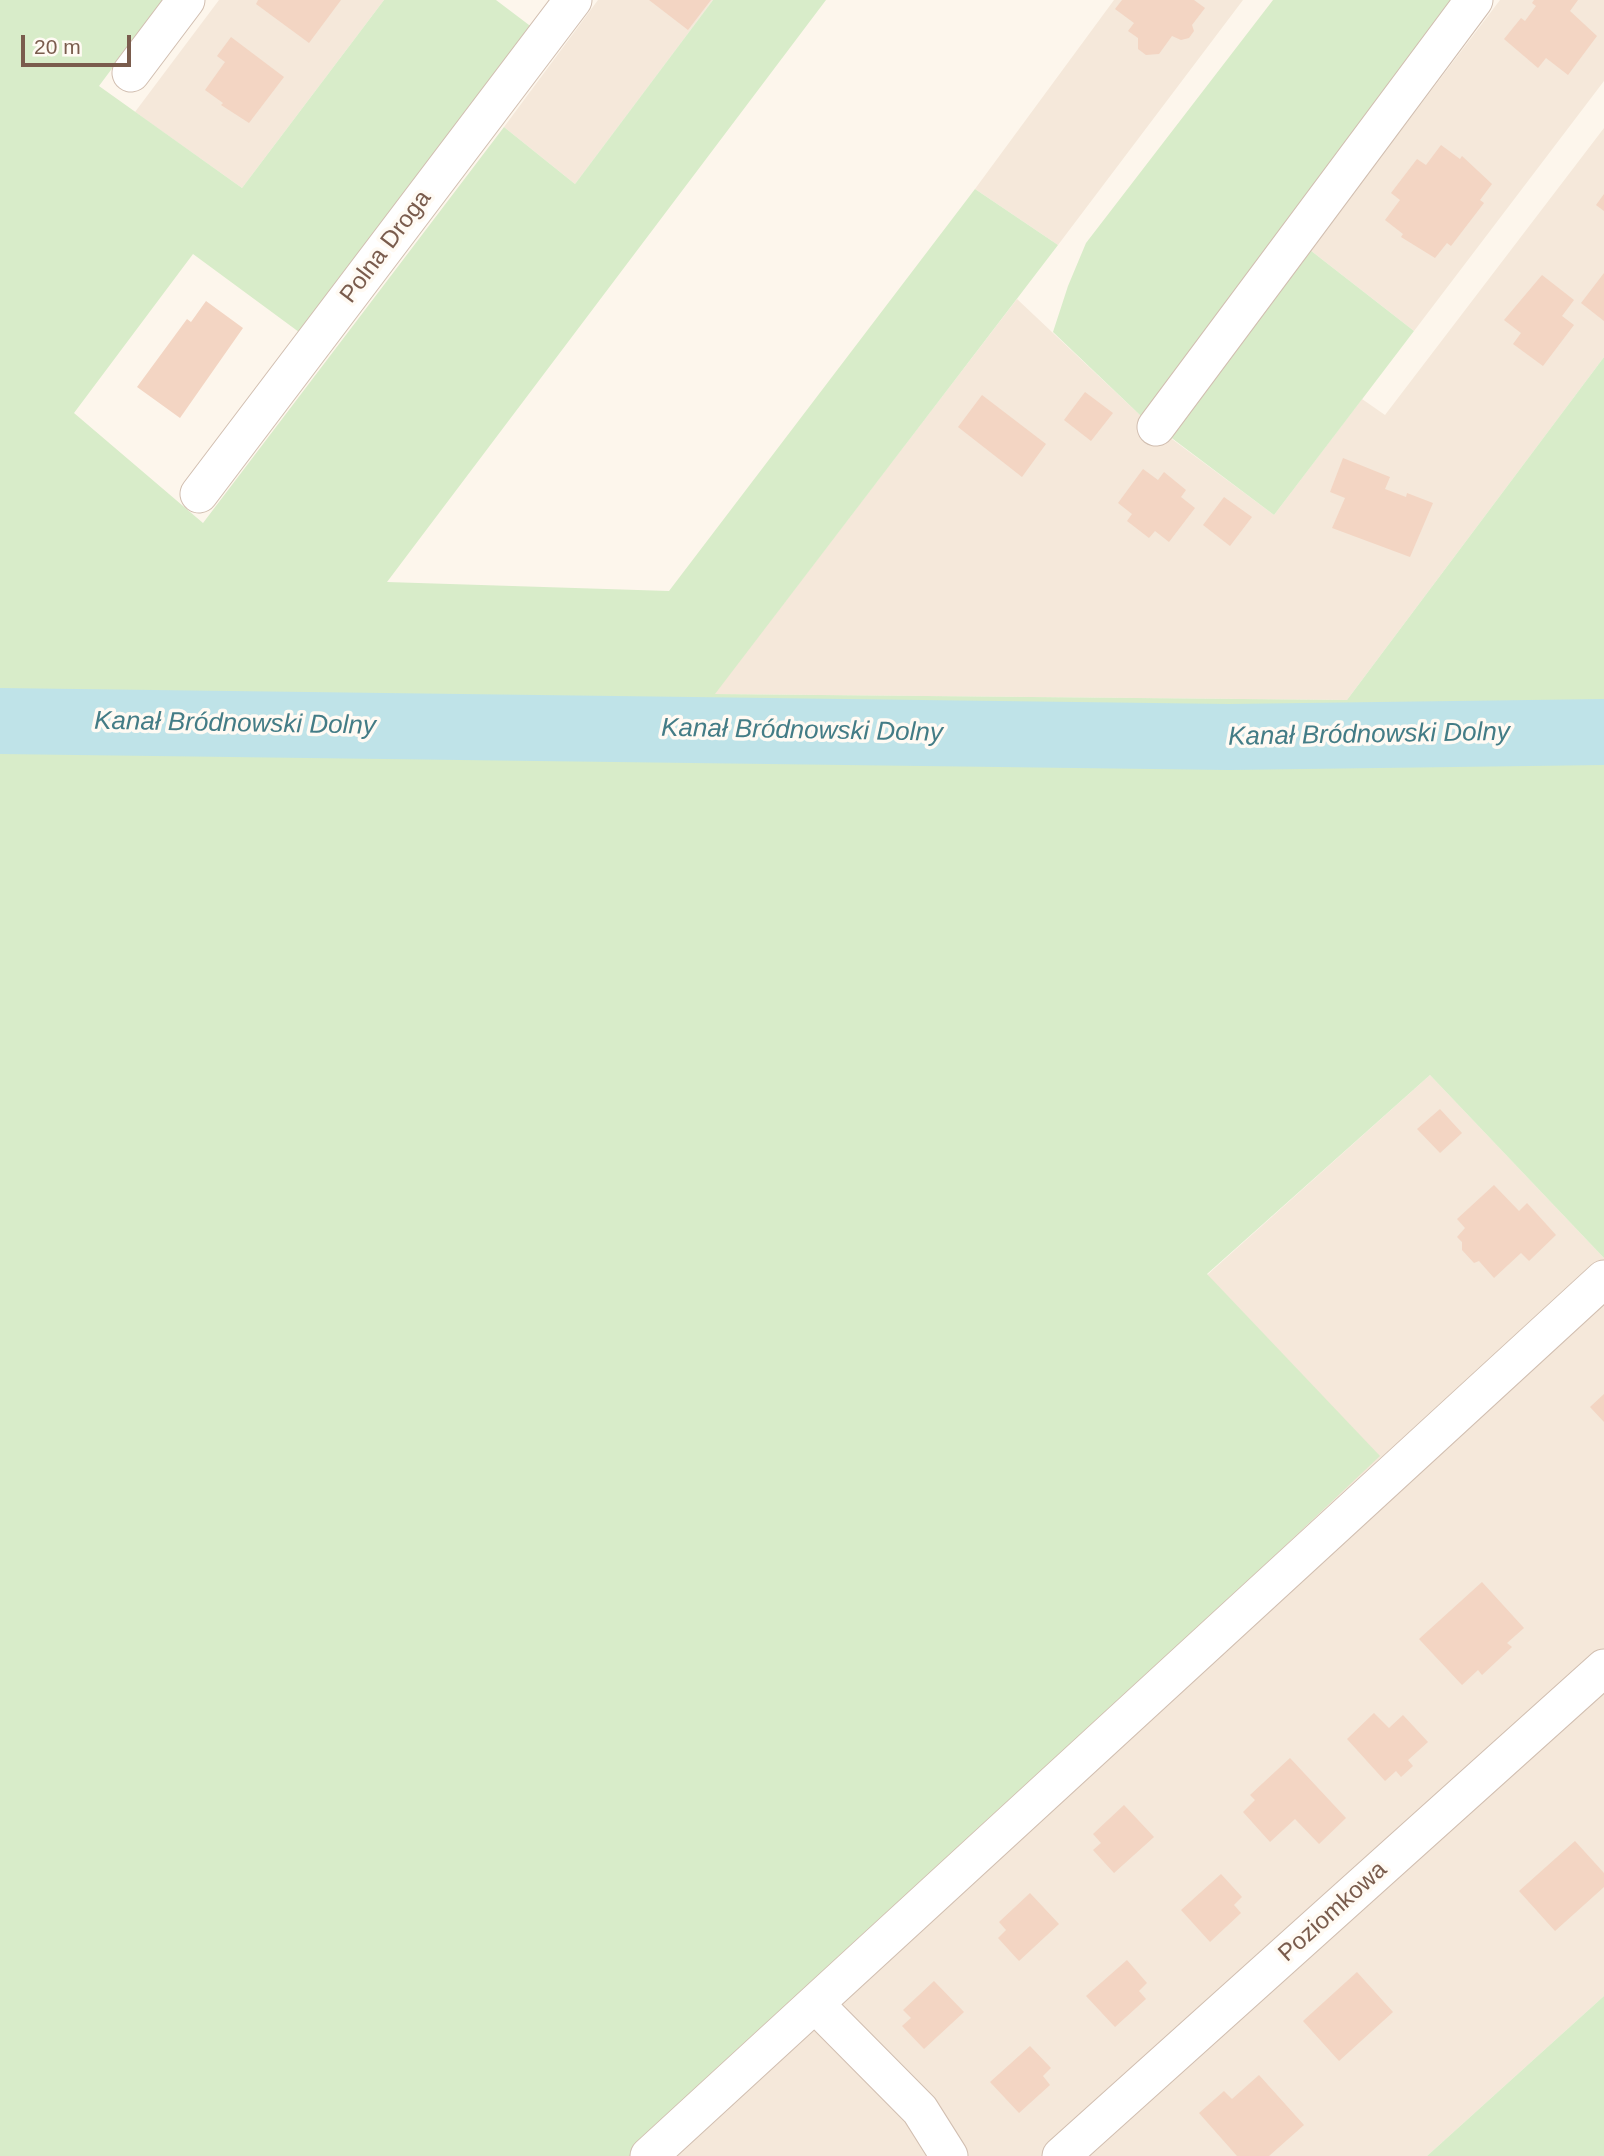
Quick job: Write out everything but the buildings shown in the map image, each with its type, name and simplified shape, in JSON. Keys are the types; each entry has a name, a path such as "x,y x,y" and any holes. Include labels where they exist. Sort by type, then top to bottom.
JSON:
{"street":[{"path":"131,73 186,0"},
{"name":"Polna Droga","path":"199,494 573,0"},
{"path":"1156,427 1474,0"},
{"path":"649,2156 1604,1279"},
{"name":"Poziomkowa","path":"1061,2156 1604,1668"},
{"path":"815,2004 920,2110 949,2156"}],"shaded area":[{"path":"219,0 384,0 242,188 135,112"},
{"path":"598,0 713,0 575,184 504,127"},
{"path":"1114,0 1243,0 1058,245 975,189"},
{"path":"1500,0 1604,0 1604,81 1414,331 1310,250"},
{"path":"1604,128 1604,357 1347,700 714,694 1017,299 1141,416 1274,515 1362,399 1385,415"},
{"path":"1430,1075 1604,1258 1604,1996 1427,2156 625,2156 1379,1456 1207,1275"}],"green space":[{"path":"0,0 163,0 99,86 242,188 384,0 496,0 533,28 303,335 193,254 74,413 203,523 504,127 575,184 713,0 826,0 387,582 669,591 975,189 1058,245 715,694 1347,700 1604,357 1604,1258 1430,1075 1207,1274 1380,1456 639,2156 0,2156"},
{"path":"1273,0 1459,0 1141,416 1053,332 1086,243"},
{"path":"1310,250 1414,331 1274,515 1169,436"},
{"path":"1604,1996 1604,2156 1427,2156"}],"waterway":[{"name":"Kanał Bródnowski Dolny","path":"0,721 1229,737 1604,732"}]}
